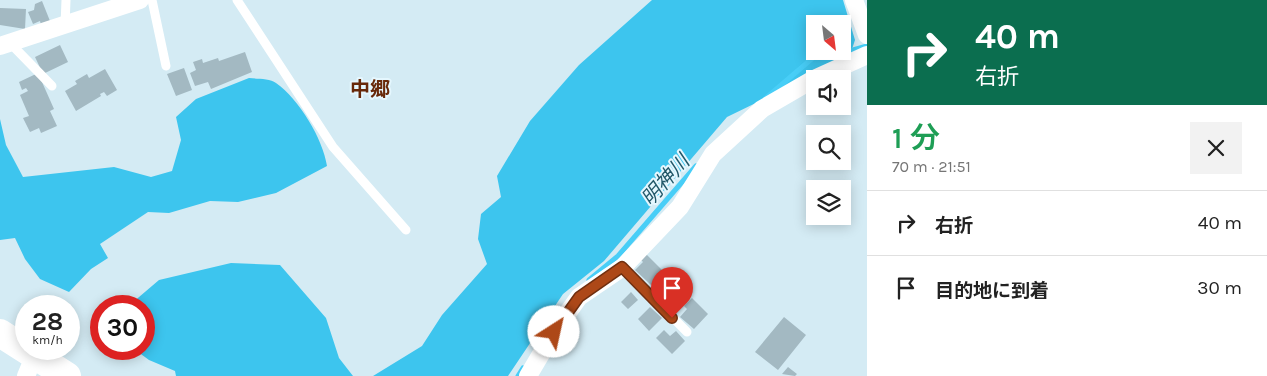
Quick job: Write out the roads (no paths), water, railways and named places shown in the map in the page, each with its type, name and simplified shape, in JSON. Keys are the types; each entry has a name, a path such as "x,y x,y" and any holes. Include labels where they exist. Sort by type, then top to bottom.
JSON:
{"highway":[{"path":"0,334 28,371 67,376"}],"street":[{"path":"5,44 140,0"},
{"path":"854,0 866,34"},
{"path":"528,376 554,332 579,297 622,267 680,207 713,154 762,109 812,80 867,55"}],"lane":[{"path":"65,26 66,0"},
{"path":"152,0 166,66"},
{"path":"237,0 333,147 406,230"},
{"path":"5,44 52,86"},
{"path":"622,267 687,332"}],"waterway":[{"name":"明神川","path":"766,98 815,56 846,52 867,46"},
{"name":"明神川","path":"589,280 618,256 696,166"},
{"name":"明神川","path":"518,376 523,368"}],"district":[{"name":"中郷","path":"370,89"}]}
